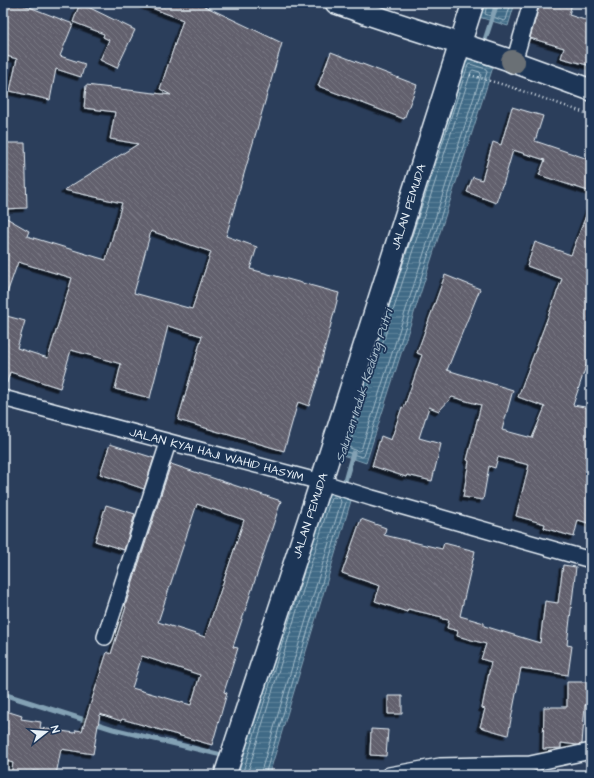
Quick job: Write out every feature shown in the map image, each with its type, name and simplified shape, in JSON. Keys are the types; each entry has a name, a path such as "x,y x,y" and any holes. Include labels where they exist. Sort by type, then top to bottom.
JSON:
{"street":[{"path":"336,3 394,24 513,61 591,90"},
{"name":"JALAN PEMUDA","path":"229,763 464,45 473,3"},
{"path":"513,61 531,3"},
{"name":"JALAN KYAI HAJI WAHID HASYIM","path":"3,398 168,443 321,482 372,498 591,560"},
{"path":"105,637 168,443"},
{"path":"389,775 440,766 530,764 591,751"}],"path":[{"path":"464,73 508,86 591,115"}],"water":[{"path":"484,3 515,3 508,26 479,17"},
{"path":"466,58 493,67 366,463 337,453"},
{"path":"326,485 353,494 269,775 238,775"}],"building":[{"path":"3,3 19,3 73,24 60,56 85,64 81,77 56,69 50,100 10,91 17,59 3,55"},
{"path":"80,3 135,30 117,68 100,60 109,40 103,37 104,34 73,22"},
{"path":"198,3 282,43 226,236 257,247 250,269 339,293 320,371 309,406 298,402 284,451 178,420 202,336 168,326 150,398 115,389 121,364 71,350 60,388 10,372 7,383 3,382 3,315 25,321 17,348 48,358 72,278 18,262 5,299 3,298 3,216 29,231 27,236 106,260 122,203 64,190 138,144 110,139 115,112 84,108 86,85 171,95 160,89 183,20 141,4","holes":["151,231 211,252 192,309 134,293"]},
{"path":"540,3 572,3 569,15 591,22 591,66 561,58 564,48 530,38"},
{"path":"331,52 417,85 404,119 318,86"},
{"path":"512,107 543,116 535,141 591,160 591,192 539,175 545,160 513,150 496,203 467,192 473,177 482,180 493,142 501,145"},
{"path":"3,143 25,143 27,208 3,209"},
{"path":"590,205 591,351 573,405 591,408 591,468 587,480 591,481 591,524 578,520 574,537 544,528 545,524 516,516 529,465 498,457 495,468 489,466 483,500 463,497 469,461 467,460 481,405 452,397 439,411 429,407 419,438 441,444 432,481 407,475 406,477 372,466 381,436 391,440 402,407 404,408 422,355 417,353 445,275 480,289 447,370 513,390 502,430 532,438 545,407 518,397 562,279 527,266 535,242 571,255"},
{"path":"110,444 154,458 144,489 100,474"},
{"path":"171,464 281,501 233,647 238,648 224,692 227,693 212,745 100,714 93,754 61,749 56,775 33,771 32,775 11,775 13,763 3,760 3,710 22,716 21,719 41,722 40,728 75,733 76,730 82,731 107,652 111,654 126,607 125,606","holes":["197,504 244,520 205,637 158,622","142,656 200,675 191,705 132,688"]},
{"path":"106,505 135,514 124,550 95,541"},
{"path":"361,519 386,528 384,535 442,549 444,543 475,551 460,616 484,623 484,626 540,643 545,601 558,603 563,565 576,567 567,645 572,646 568,675 521,668 508,735 480,727 485,709 482,708 491,662 481,659 486,644 457,636 458,631 447,628 449,620 442,619 442,617 408,609 407,612 375,601 380,586 342,573"},
{"path":"567,682 591,682 591,705 585,705 582,744 577,745 561,743 561,748 543,749 544,707 567,707"},
{"path":"388,696 402,696 402,714 388,714"},
{"path":"371,729 388,730 386,756 370,755"}],"waterway":[{"name":"Saluran Induk Kedung Putri","path":"483,46 497,3"},
{"name":"Saluran Induk Kedung Putri","path":"343,488 353,453"},
{"path":"3,694 113,729 226,756"}]}
